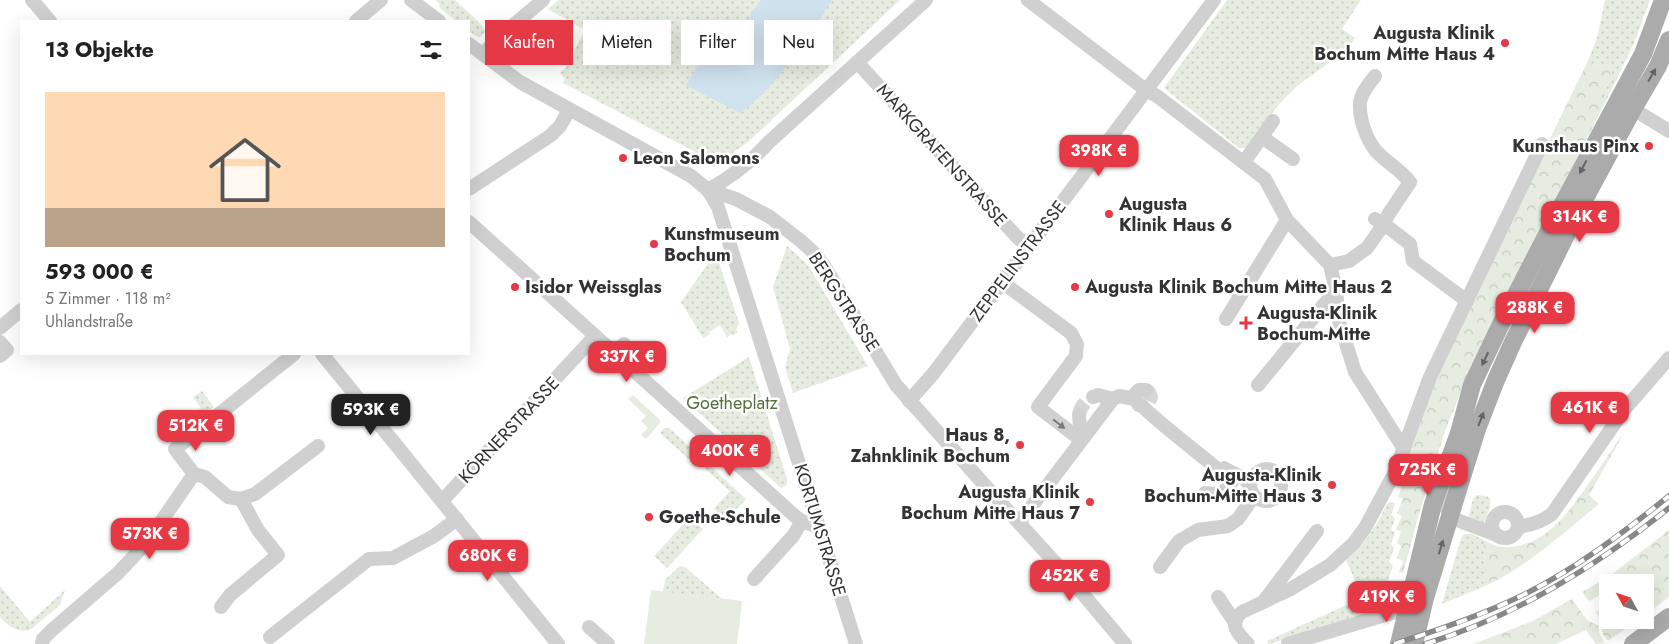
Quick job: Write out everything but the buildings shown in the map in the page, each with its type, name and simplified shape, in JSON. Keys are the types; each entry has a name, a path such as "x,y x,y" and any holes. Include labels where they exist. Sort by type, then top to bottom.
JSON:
{"main road":[{"path":"1414,644 1407,614 1451,516 1477,429 1496,380 1626,104 1663,0"},
{"path":"1399,644 1438,486 1447,468 1472,385 1509,309 1626,104 1658,66 1669,40"},
{"path":"1633,644 1669,617"}],"street":[{"path":"32,0 49,20"},
{"path":"357,20 381,0"},
{"path":"412,0 438,20"},
{"path":"483,54 496,40 542,0"},
{"path":"708,190 732,177 753,160 769,142 926,0"},
{"path":"1028,0 1244,162 1265,180 1286,220 1330,265 1336,290 1339,320 1355,372 1404,450"},
{"name":"ZEPPELINSTRASSE","path":"910,401 933,374 1214,0"},
{"name":"BERGSTRASSE","path":"470,45 520,82 691,176 708,190 736,199 770,217 802,241 825,267 896,385 1071,580 1125,644"},
{"name":"MARKGRAFENSTRASSE","path":"858,62 1012,231 1029,246"},
{"path":"1330,265 1349,261 1367,248 1379,221 1387,216 1410,182 1375,150 1366,133 1360,102 1375,76"},
{"path":"1626,104 1669,131"},
{"path":"470,188 550,136 560,126 569,110"},
{"path":"1244,162 1272,121"},
{"path":"1260,139 1291,162"},
{"path":"1234,621 1242,612 1330,566 1354,544 1365,528 1383,497 1404,450 1430,377 1542,144"},
{"name":"KORTUMSTRASSE","path":"708,190 718,207 856,644"},
{"path":"1226,319 1286,220"},
{"path":"1379,221 1410,244 1413,261 1467,301"},
{"path":"470,223 595,336 620,348 802,521 820,528"},
{"path":"1002,282 1071,332 1077,344 1076,356 1038,407 1081,440"},
{"path":"1258,385 1336,290"},
{"path":"0,328 20,311"},
{"name":"KÖRNERSTRASSE","path":"442,501 595,336"},
{"path":"0,342 7,350 0,356"},
{"path":"293,355 176,449 194,474 205,477 214,483 228,497 241,499 255,494 318,446"},
{"path":"323,355 558,644"},
{"path":"1518,526 1530,525 1545,520 1552,514 1624,410 1669,358"},
{"path":"1146,390 1138,390 1135,394 1154,418 1208,460 1232,482 1228,490 1214,495 1206,493"},
{"path":"1093,397 1098,395 1116,397 1142,403"},
{"path":"1019,523 1081,440 1116,397"},
{"path":"1079,415 1081,440"},
{"path":"1160,567 1179,541 1198,530 1228,526 1238,520 1252,490 1244,479 1208,460"},
{"path":"1447,468 1442,499 1451,516 1498,536 1510,537 1515,534 1518,526 1515,516 1510,512 1499,513 1493,519 1492,526 1498,536"},
{"path":"42,644 43,639 52,630 118,573 147,542 194,474"},
{"path":"222,607 230,595 278,555 258,530 241,499"},
{"path":"270,637 369,559 393,558 434,536 457,519"},
{"path":"754,579 793,536 802,521"},
{"path":"1264,602 1317,531"},
{"path":"1218,597 1234,621 1235,628 1248,644"},
{"path":"1288,644 1407,614"},
{"path":"589,627 608,644"}],"green space":[{"path":"435,0 455,0 478,21 485,32 480,37 476,36 470,32 470,20 455,20 440,8 439,3"},
{"path":"559,0 900,0 833,63 833,20 764,20 764,65 830,65 748,142 728,156 709,159 563,83 565,79 560,73 568,65 573,65 575,49 583,34 583,65 671,65 671,20 583,20 583,29 573,23 573,20 567,20 548,9"},
{"path":"1227,0 1361,0 1342,29 1355,38 1349,46 1334,60 1286,96 1248,148 1239,148 1164,88"},
{"path":"1605,0 1650,0 1635,41 1607,99 1603,92 1612,77 1612,67 1587,63 1597,38"},
{"path":"1587,63 1612,67 1612,77 1603,92 1607,99 1475,358 1445,431 1403,573 1399,572 1403,561 1397,558 1401,546 1397,543 1401,532 1396,529 1402,516 1397,513 1403,499 1398,497 1403,484 1401,476 1428,393"},
{"path":"787,246 808,265 868,366 793,393 785,367 790,349 773,287"},
{"path":"712,258 719,263 739,323 736,329 738,332 733,336 732,334 727,337 720,325 703,338 681,302"},
{"name":"Goetheplatz","path":"749,357 787,479 787,485 781,488 683,398"},
{"path":"202,391 214,407 183,432 178,426 201,408 193,397"},
{"path":"633,395 660,420 660,423 646,439 641,435 648,428 641,421 646,416 628,399"},
{"path":"664,428 669,428 746,499 726,520 714,509 730,491 694,459 692,462 660,433"},
{"path":"1625,431 1589,495 1599,504 1530,559 1485,586 1484,540 1493,545 1511,547 1533,541 1543,535 1562,519 1570,509"},
{"path":"1477,495 1487,496 1490,499 1484,524 1468,519 1473,499"},
{"path":"1390,502 1395,504 1391,515 1395,518 1391,530 1395,533 1391,544 1394,548 1389,562 1393,566 1379,604 1366,608 1366,614 1296,637 1268,644 1267,641 1353,602 1358,588 1346,560 1365,541"},
{"path":"690,517 703,529 667,568 654,556"},
{"path":"1669,530 1669,597 1654,608 1654,574 1612,574"},
{"path":"1464,534 1472,534 1484,540 1485,586 1442,604 1461,538"},
{"path":"680,566 685,567 722,599 663,592 665,580"},
{"path":"1599,582 1599,595 1589,601 1582,592"},
{"path":"0,586 30,622 65,590 60,605 30,630 26,631 10,626 0,617"},
{"path":"651,590 742,601 737,644 644,644"},
{"path":"1572,599 1587,620 1599,626 1599,633 1605,643 1596,644 1586,630 1556,644 1473,644 1533,621"},
{"path":"1602,629 1625,629 1608,641 1602,633"}],"water":[{"path":"761,0 832,0 819,20 764,20 764,65 788,65 767,89 740,113 686,85 698,65 754,65 754,20 748,19"}],"tunnel":[{"path":"1146,390 1151,397 1148,404"},
{"path":"1079,415 1084,404 1093,397"}],"railway":[{"path":"1394,644 1477,615 1509,602 1544,584 1600,549 1669,496"},
{"path":"1425,644 1459,633 1553,588 1583,570 1669,508"}],"place":[{"name":"Augusta Klinik Bochum Mitte Haus 4","path":"1505,43"},
{"name":"Kunsthaus Pinx","path":"1649,146"},
{"name":"Leon Salomons","path":"623,158"},
{"name":"Augusta Klinik Haus 6","path":"1109,214"},
{"name":"Kunstmuseum Bochum","path":"654,244"},
{"name":"Isidor Weissglas","path":"515,287"},
{"name":"Augusta Klinik Bochum Mitte Haus 2","path":"1075,287"},
{"name":"Augusta-Klinik Bochum-Mitte","path":"1246,323"},
{"name":"Haus 8, Zahnklinik Bochum","path":"1020,445"},
{"name":"Augusta-Klinik Bochum-Mitte Haus 3","path":"1332,485"},
{"name":"Augusta Klinik Bochum Mitte Haus 7","path":"1090,502"},
{"name":"Goethe-Schule","path":"649,517"}]}
